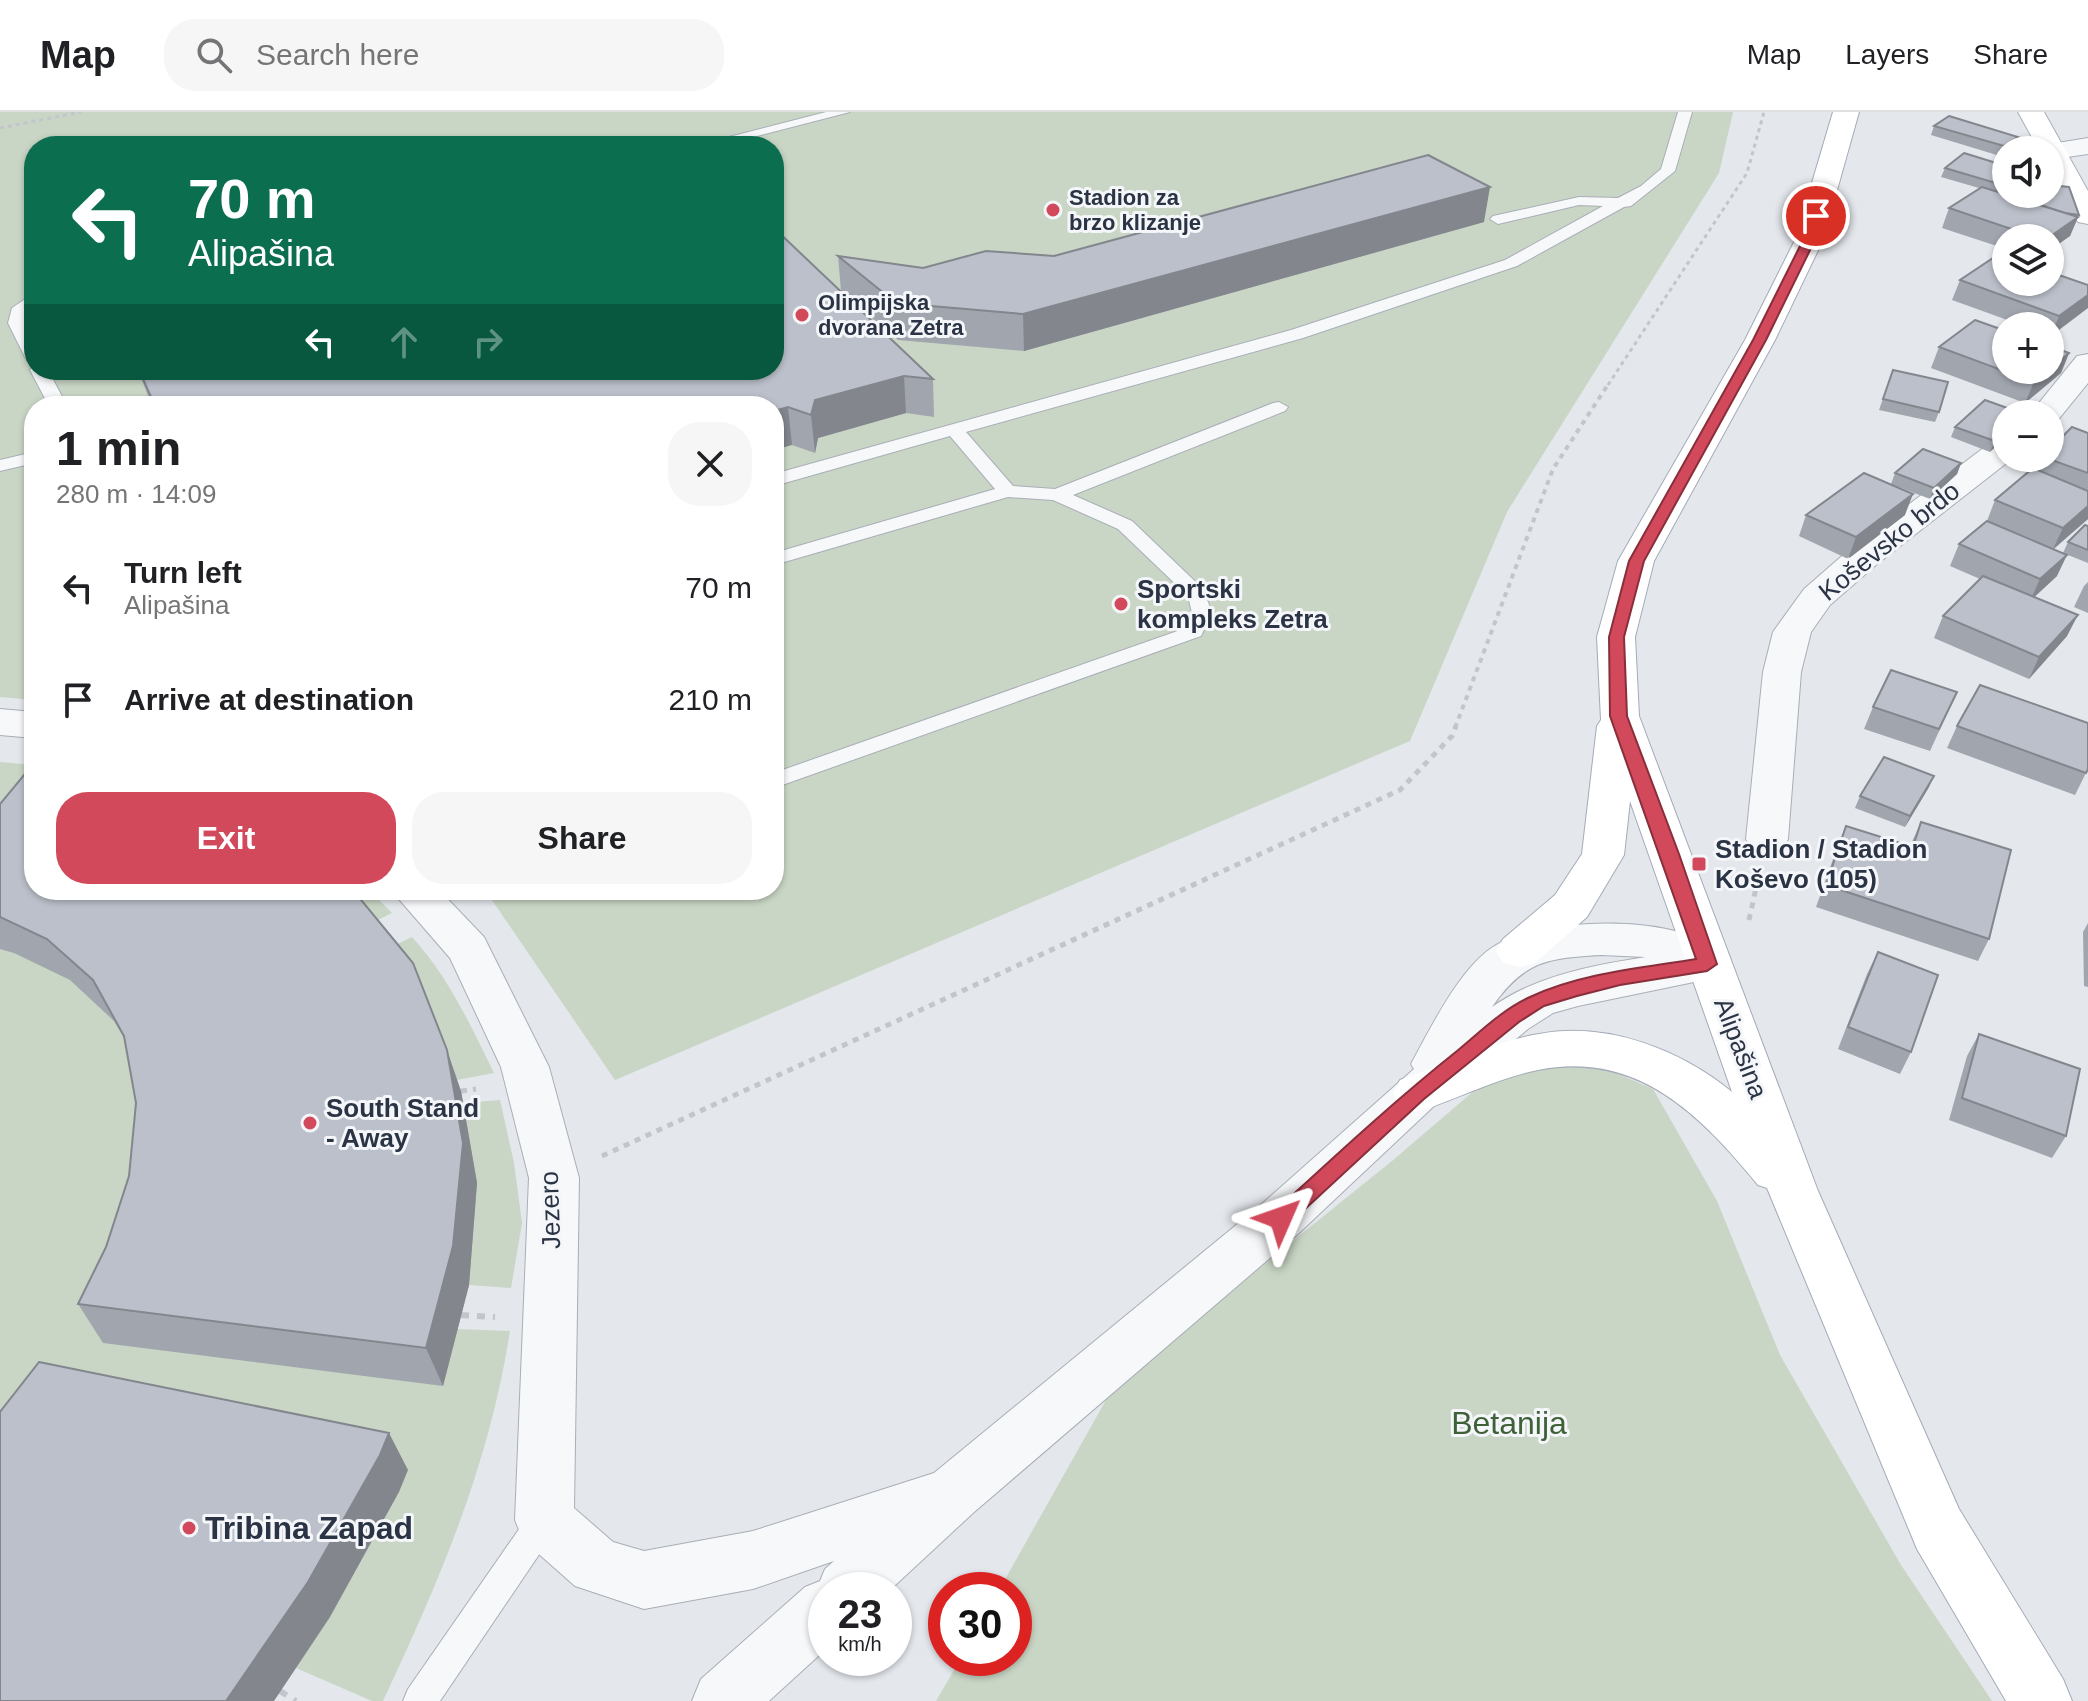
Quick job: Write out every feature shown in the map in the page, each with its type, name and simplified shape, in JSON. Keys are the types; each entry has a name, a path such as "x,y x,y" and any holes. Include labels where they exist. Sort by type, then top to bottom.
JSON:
{"main road":[{"name":"Alipašina","path":"1846,112 1809,240 1760,340 1636,561 1616,637 1619,716 1707,964 1730,1012 1793,1191 1938,1529 2041,1701"},
{"path":"2031,112 2045,136"},
{"path":"2064,170 2088,216"},
{"path":"1519,951 1571,906 1603,855 1619,716"},
{"path":"1417,1093 1534,1053 1573,1049 1623,1054 1654,1063 1688,1082 1732,1119 1793,1191"}],"street":[{"path":"2064,150 2088,146"},
{"path":"2058,400 2088,363"},
{"name":"Koševsko brdo","path":"1767,839 1782,672 1792,632 1817,597 1863,557 1992,458"},
{"path":"0,722 24,724"},
{"name":"Jezero","path":"422,900 468,949 525,1067 554,1178 544,1520"},
{"path":"1417,1093 1482,989 1503,961 1519,951 1564,942 1611,939 1657,943 1707,964"},
{"path":"866,1572 952,1494 1270,1228 1417,1093 1512,1017 1537,1001 1620,978 1707,964"},
{"path":"544,1520 596,1566 644,1580 753,1560 952,1494"},
{"path":"723,1701 808,1624"}],"lane":[{"path":"743,136 843,112"},
{"path":"784,477 1297,334 1511,263 1626,203 1668,171 1685,112"},
{"path":"1498,219 1579,201 1626,203"},
{"path":"0,303 24,299"},
{"path":"24,305 18,311 16,323 24,339"},
{"path":"1057,495 1279,407"},
{"path":"955,431 1007,491"},
{"path":"0,466 24,460"},
{"path":"784,556 1007,491 1057,495 1125,525 1196,593 1203,606 1203,617 1194,632 784,777"},
{"path":"420,1701 544,1520"}],"path":[{"path":"0,128 81,112"},
{"path":"554,1178 1400,790 1452,736 1553,469 1747,173 1764,112"},
{"path":"280,1691 296,1701"}],"green space":[{"name":"Sportski kompleks Zetra","path":"0,112 1733,112 1719,173 1507,512 1410,741 615,1080 492,900 784,900 784,396 24,396 24,699 0,697"},
{"path":"0,762 24,764 24,900 379,900 392,913 366,926 385,950 412,937 448,985 494,1073 457,1080 463,1103 500,1100 514,1163 522,1223 511,1288 469,1285 457,1329 510,1331 501,1381 476,1475 460,1521 383,1701 372,1701 296,1668 273,1701 0,1701"},
{"name":"Betanija","path":"1579,1057 1653,1089 1717,1201 1780,1355 1901,1565 1992,1701 936,1701 951,1676 1032,1676 1032,1572 1009,1572 1115,1384 1392,1161 1475,1090 1527,1059"}],"building":[{"path":"1949,116 2015,136 1992,136 1992,143 1934,126"},
{"path":"1964,153 1992,162 1992,182 1945,168"},
{"path":"1428,155 1490,187 1023,314 896,303 838,256 923,268 986,251 1054,256"},
{"path":"2064,186 2069,187 2079,215 2050,208 2064,208"},
{"path":"1982,187 1992,190 1992,208 2049,208 2078,217 2064,227 2064,224 1996,224 1949,208"},
{"path":"784,237 933,379 904,376 815,400 811,415 784,408 784,396 151,396 143,380 784,380"},
{"path":"1992,259 1992,292 1960,280"},
{"path":"2064,277 2088,285 2088,295 2064,312 2048,312 2004,296 2064,296"},
{"path":"1975,320 1992,326 1992,367 1939,347"},
{"path":"1893,370 1948,382 1939,412 1883,399"},
{"path":"1985,400 1992,403 1992,440 1955,427"},
{"path":"2072,427 2088,433 2088,473 2064,464 2064,435"},
{"path":"1923,449 1961,463 1934,488 1895,473"},
{"path":"2028,472 2043,472 2088,491 2088,506 2063,528 1995,500"},
{"path":"1864,473 1913,494 1856,537 1806,515"},
{"path":"1987,521 2067,555 2040,579 1959,544"},
{"path":"2085,525 2088,526 2088,550 2068,542"},
{"path":"1983,576 2078,615 2039,657 1943,616"},
{"path":"1891,670 1957,692 1939,729 1873,707"},
{"path":"1980,685 2088,723 2086,773 1957,726"},
{"path":"1884,757 1934,776 1910,816 1860,796"},
{"name":"South Stand - Away","path":"24,775 24,900 361,900 413,963 447,1050 463,1143 453,1246 426,1348 78,1304 106,1247 129,1176 136,1103 124,1036 93,980 47,939 0,917 0,804"},
{"path":"1921,822 2011,850 1989,939 1826,885 1846,826 1913,847"},
{"path":"1878,952 1938,975 1911,1052 1848,1027"},
{"path":"1979,1034 2080,1069 2066,1136 1962,1098"},
{"name":"Tribina Zapad","path":"39,1362 389,1433 380,1455 308,1582 226,1701 0,1701 0,1412"}],"place":[{"name":"Stadion za brzo klizanje","path":"1053,210"},
{"name":"Olimpijska dvorana Zetra","path":"802,315"},
{"name":"Sportski kompleks Zetra","path":"1121,604"},
{"name":"Stadion / Stadion Koševo (105)","path":"1699,864"},
{"name":"South Stand - Away","path":"310,1123"},
{"name":"Tribina Zapad","path":"189,1528"}],"route":[{"path":"1281,1218 1417,1093 1512,1017 1537,1001 1620,978 1707,964 1619,716 1616,637 1636,561 1760,340 1809,240 1816,216"}]}
